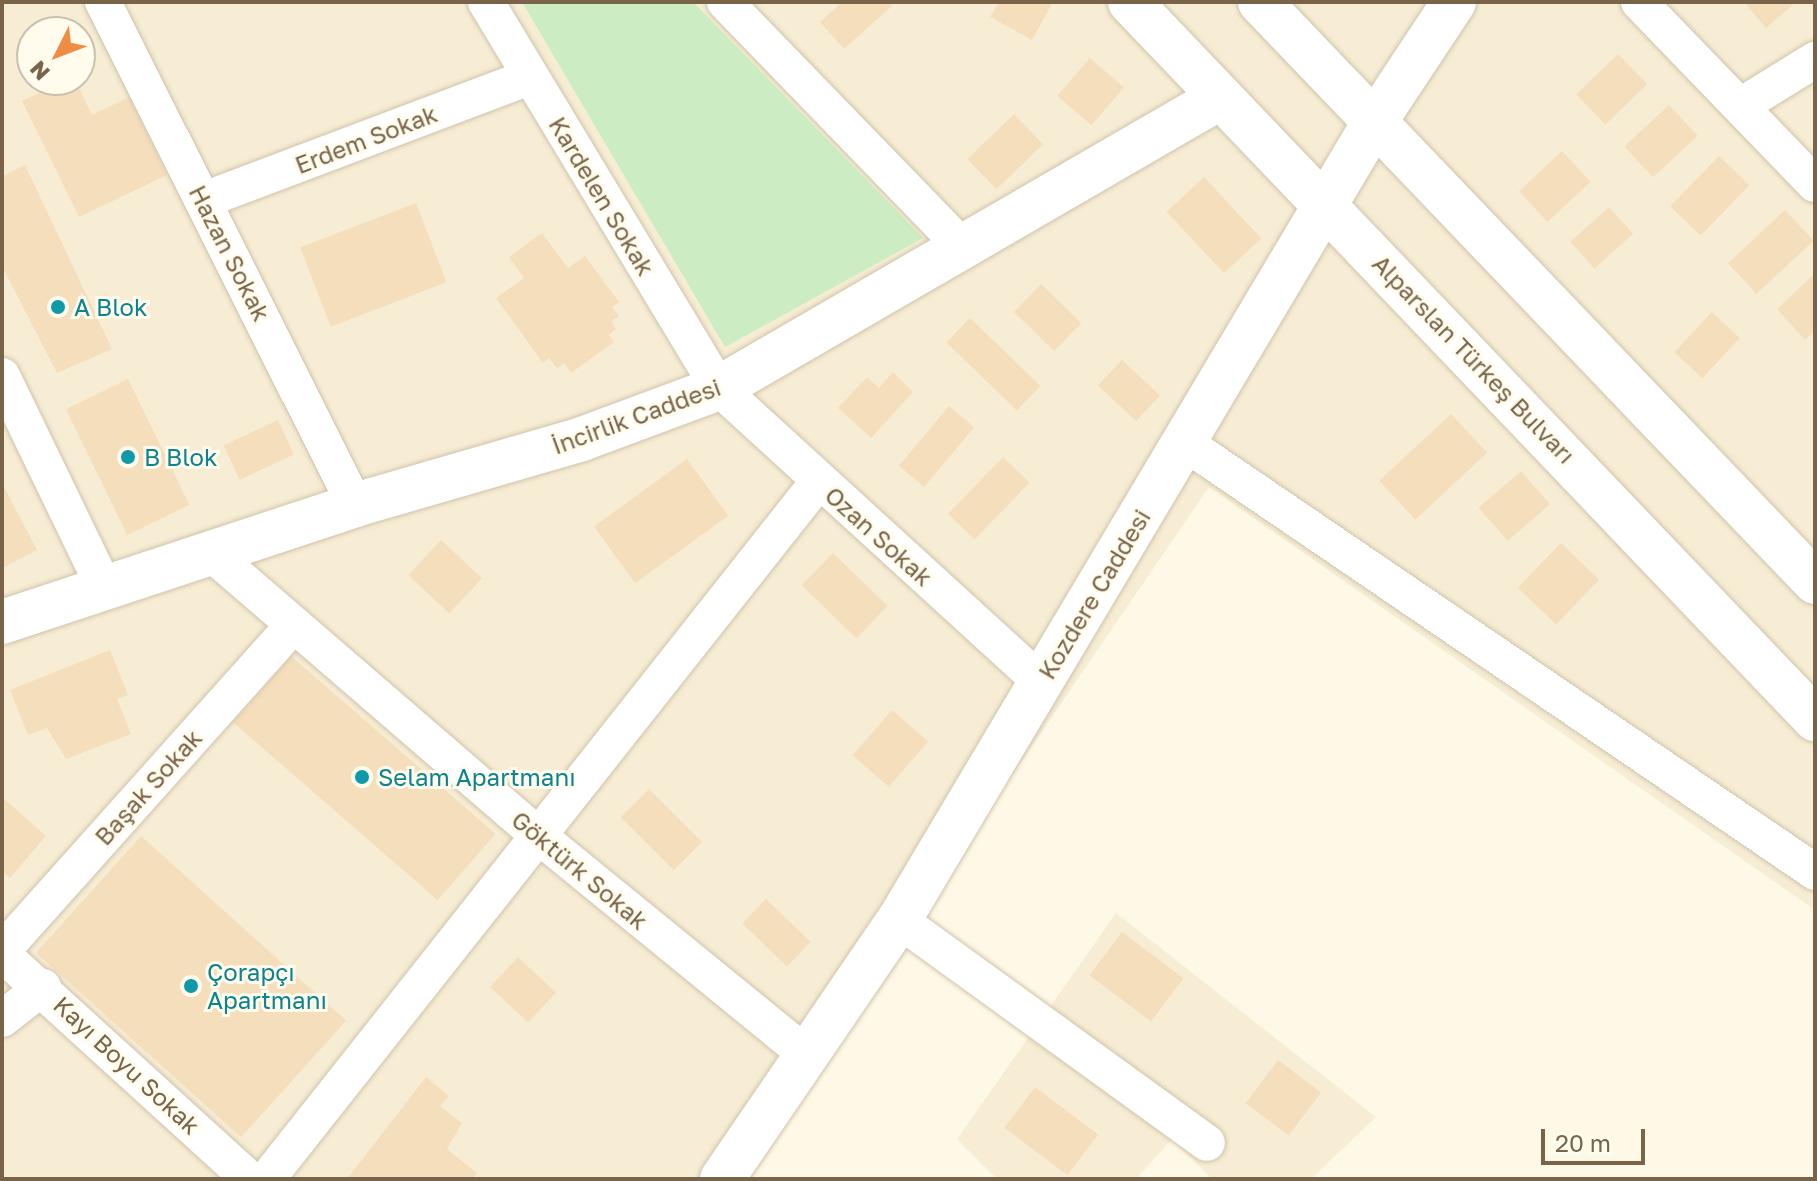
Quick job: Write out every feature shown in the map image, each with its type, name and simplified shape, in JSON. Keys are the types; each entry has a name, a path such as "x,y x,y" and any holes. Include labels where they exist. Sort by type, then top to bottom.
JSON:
{"street":[{"name":"Hazan Sokak","path":"103,2 355,505"},
{"name":"Kardelen Sokak","path":"486,2 719,388"},
{"path":"725,2 963,248"},
{"name":"Alparslan Türkeş Bulvarı","path":"1130,2 1815,719"},
{"path":"1260,2 1815,582"},
{"name":"Kozdere Caddesi","path":"722,1179 899,920 1328,206 1374,123 1454,2"},
{"path":"1639,2 1742,105 1815,184"},
{"path":"1742,105 1815,60"},
{"name":"Erdem Sokak","path":"204,200 529,77"},
{"name":"İncirlik Caddesi","path":"2,622 103,585 355,505 582,439 719,388 1221,97"},
{"path":"2,376 103,585"},
{"name":"Ozan Sokak","path":"719,388 818,482 1041,682"},
{"path":"1185,443 1815,872"},
{"path":"267,1179 535,833 818,482"},
{"name":"Göktürk Sokak","path":"211,553 535,833 808,1056"},
{"name":"Başak Sokak","path":"2,953 294,624"},
{"path":"899,920 1207,1143"},
{"name":"Kayı Boyu Sokak","path":"2,953 43,987 249,1179"},
{"path":"2,1019 43,987"}],"shaded area":[{"path":"2,2 1815,2 1815,910 1209,487 736,1179 2,1179"},
{"path":"1116,913 1376,1117 1311,1179 1212,1179 1172,1139 1136,1179 997,1179 957,1139"}],"green space":[{"path":"522,2 693,2 923,238 725,347"}],"building":[{"path":"842,2 888,2 892,6 844,49 820,22"},
{"path":"999,2 1053,2 1032,40 990,17"},
{"path":"1744,2 1796,2 1766,28"},
{"path":"1618,54 1647,84 1605,125 1576,94"},
{"path":"1090,58 1124,88 1091,125 1057,96"},
{"path":"32,96 83,96 92,115 129,97 167,175 79,217 22,101"},
{"path":"1669,105 1698,136 1653,177 1624,147"},
{"path":"1014,114 1043,144 996,189 967,159"},
{"path":"1562,151 1591,182 1547,222 1519,191"},
{"path":"1719,156 1749,185 1701,236 1670,206"},
{"name":"A Blok","path":"25,165 112,349 57,373 2,266 2,176"},
{"path":"1204,177 1261,238 1224,273 1167,212"},
{"path":"416,203 446,282 331,327 300,247"},
{"path":"1609,207 1633,234 1594,269 1570,242"},
{"path":"1785,210 1814,241 1757,294 1728,263"},
{"path":"542,233 568,268 585,256 619,302 612,307 619,316 611,321 616,329 609,335 614,342 571,373 564,363 557,368 549,358 543,363 496,298 524,278 509,257"},
{"path":"1815,273 1815,330 1805,340 1777,309"},
{"path":"1041,284 1081,323 1054,351 1014,312"},
{"path":"1712,312 1740,338 1702,378 1674,352"},
{"path":"970,318 1040,386 1017,411 946,342"},
{"path":"1122,360 1160,395 1136,421 1098,386"},
{"path":"893,372 913,392 871,438 838,408 867,377 879,388"},
{"name":"B Blok","path":"128,379 189,505 127,535 66,409"},
{"path":"949,406 974,427 924,487 899,466"},
{"path":"1451,414 1487,453 1415,520 1379,481"},
{"path":"278,420 294,454 240,480 224,445"},
{"path":"1003,457 1030,483 975,540 948,514"},
{"path":"687,459 728,516 635,583 594,527"},
{"path":"1521,471 1550,504 1508,541 1479,508"},
{"path":"2,483 37,550 2,568"},
{"path":"441,540 482,578 449,613 408,575"},
{"path":"1561,543 1599,580 1556,624 1518,588"},
{"path":"833,553 888,606 856,638 802,585"},
{"path":"110,650 128,695 117,699 131,734 66,759 47,728 28,735 10,690"},
{"name":"Selam Apartmanı","path":"291,656 496,834 438,900 233,722"},
{"path":"892,710 928,741 889,787 853,755"},
{"path":"649,789 702,842 674,870 621,817"},
{"path":"2,797 46,836 10,878 2,871"},
{"name":"Çorapçı Apartmanı","path":"141,836 346,1021 241,1137 36,953"},
{"path":"766,899 811,942 787,967 742,923"},
{"path":"1122,932 1183,978 1151,1021 1090,975"},
{"path":"518,957 556,992 528,1022 490,987"},
{"path":"1278,1060 1321,1092 1289,1136 1246,1103"},
{"path":"426,1077 449,1096 440,1106 462,1123 447,1149 477,1173 472,1179 347,1179"},
{"path":"1035,1087 1098,1135 1067,1175 1004,1128"}],"place":[{"name":"A Blok","path":"58,307"},
{"name":"B Blok","path":"128,457"},
{"name":"Selam Apartmanı","path":"362,777"},
{"name":"Çorapçı Apartmanı","path":"191,986"}]}
